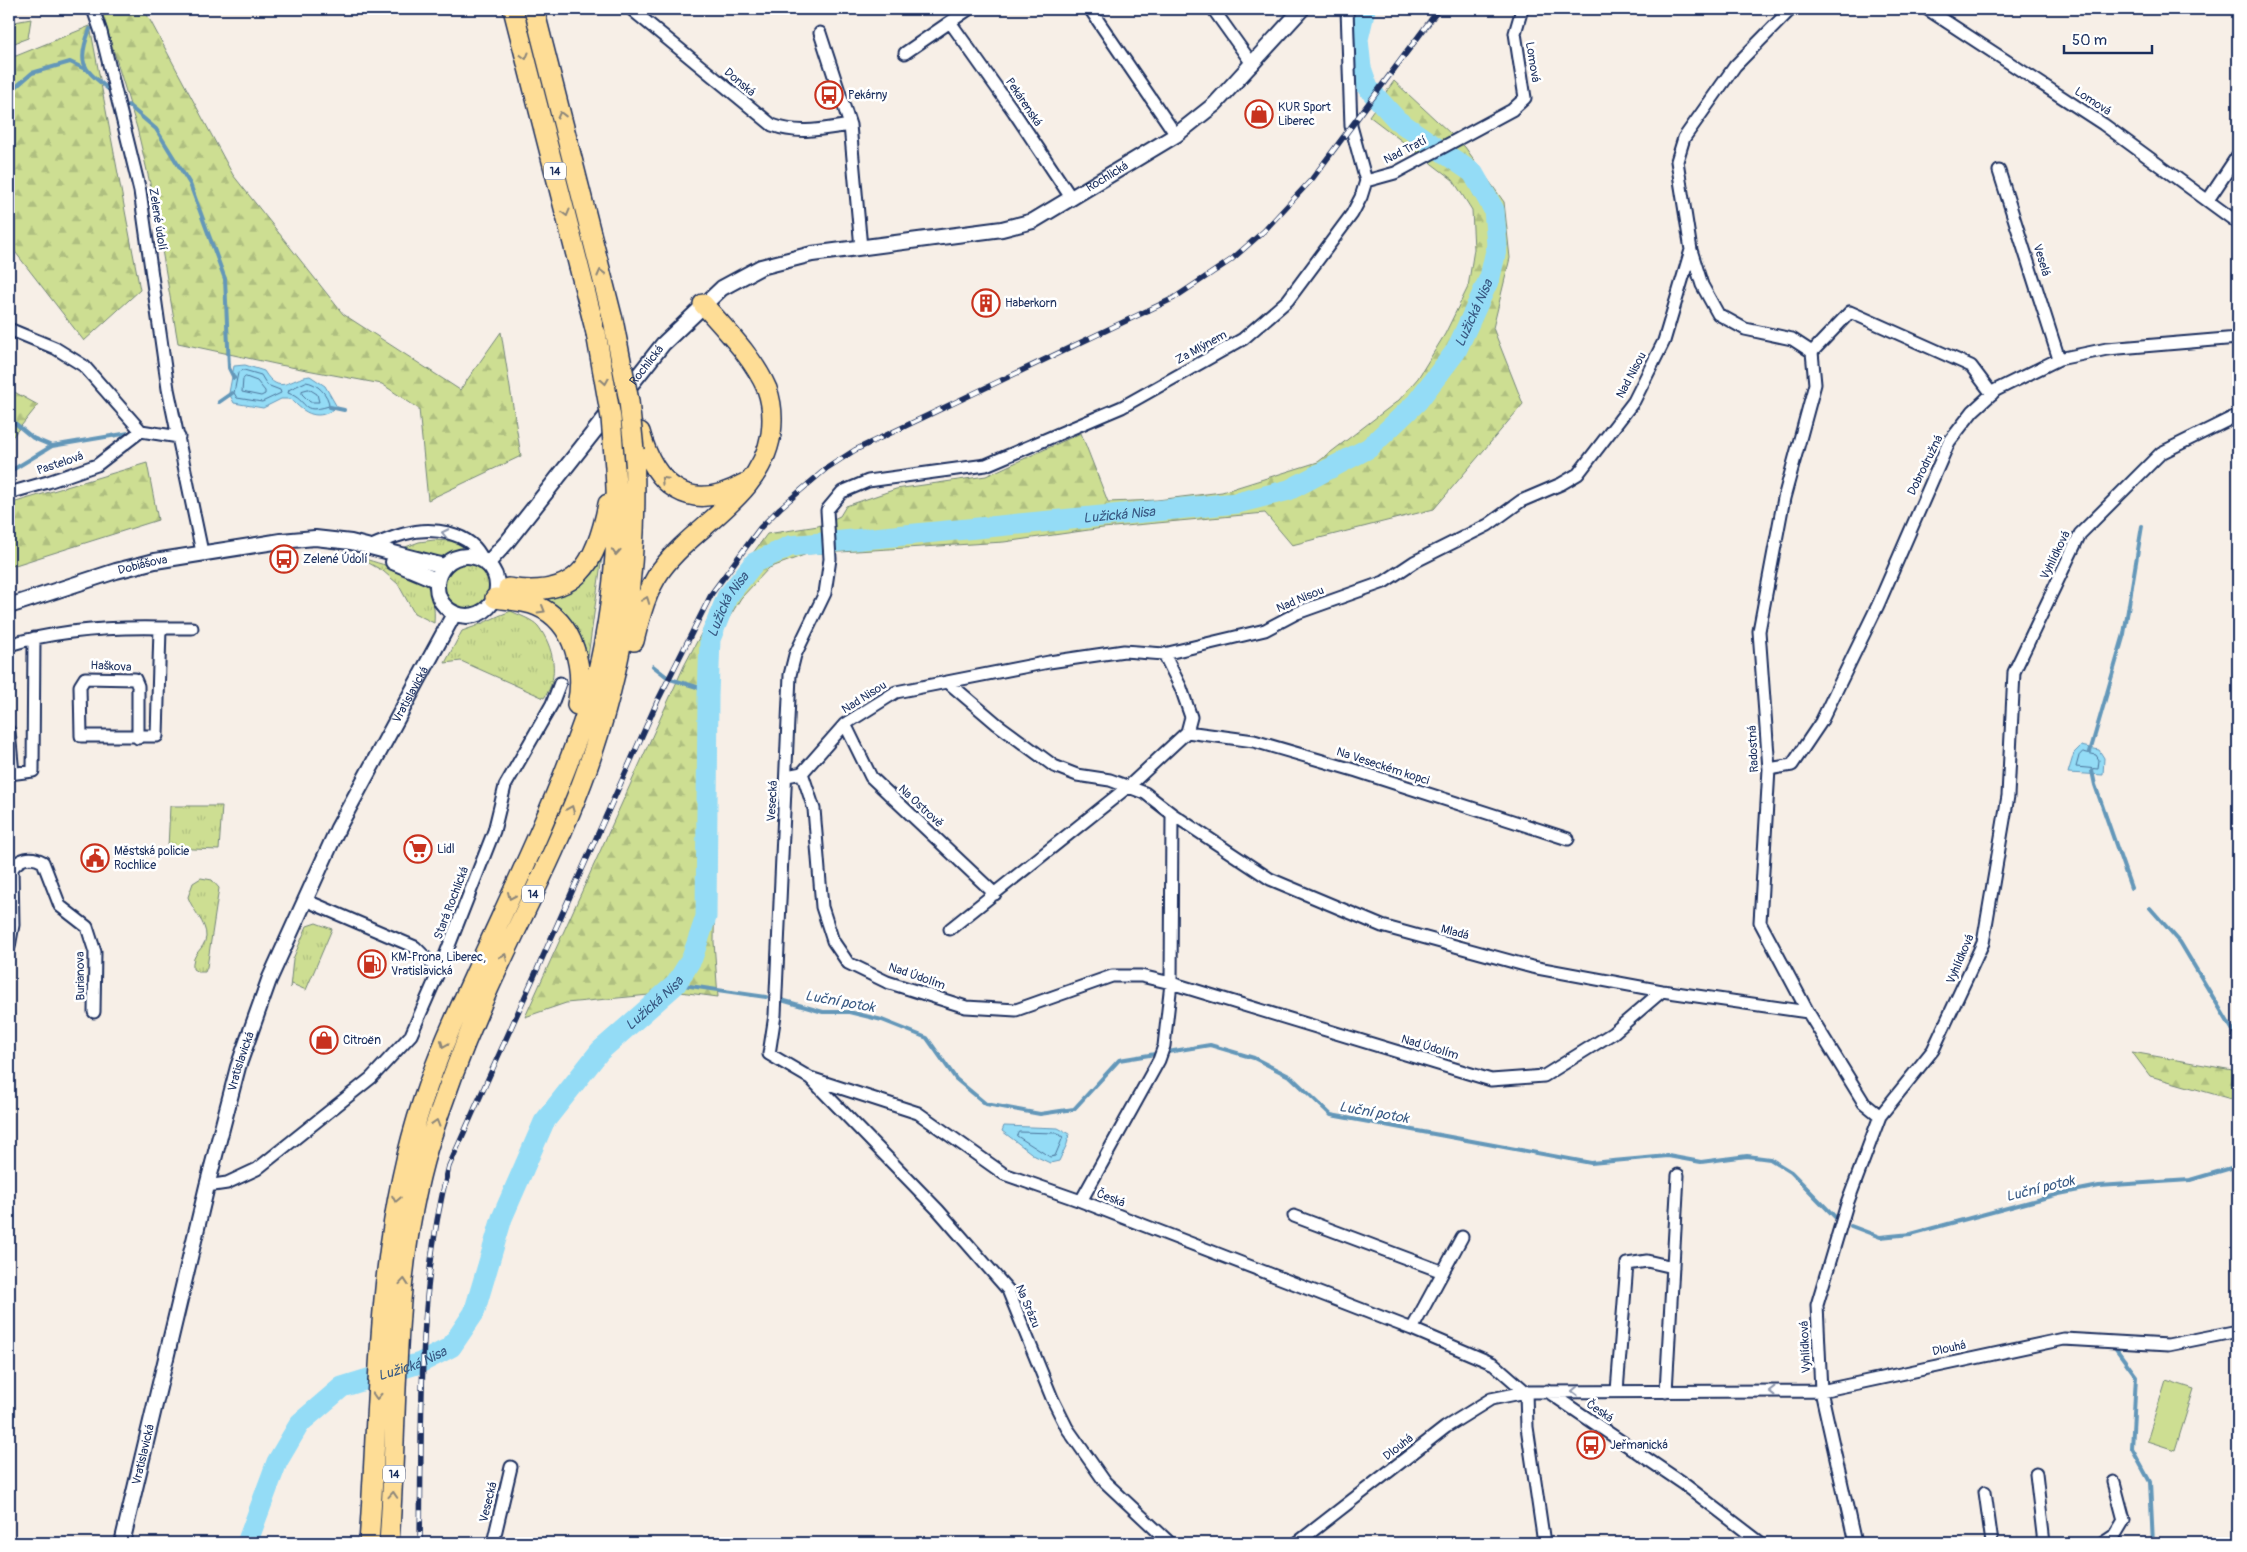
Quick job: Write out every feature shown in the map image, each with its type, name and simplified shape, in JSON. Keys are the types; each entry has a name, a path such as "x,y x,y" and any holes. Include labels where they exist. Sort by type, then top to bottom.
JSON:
{"highway":[{"name":"14","path":"369,1543 386,1266 396,1200 408,1147 423,1098 462,1002 531,852 578,737 602,649 614,574 617,496 615,468 611,418 596,333 513,9"},
{"name":"14","path":"389,1543 400,1331 405,1269 415,1204 441,1107 480,1008 568,816 590,761 609,701 628,612 635,544 642,455 629,402 613,320 534,9"},
{"path":"590,761 603,738 628,667 647,598 661,571 753,479 764,462 769,445 772,408 767,390 746,355 703,304"},
{"path":"642,455 669,485 685,494 701,497 721,495 753,479"},
{"path":"496,592 545,591 562,585 579,573 592,559 602,537 615,468"},
{"path":"496,592 536,606 550,615 564,630 580,664 581,688 575,714 531,852"}],"street":[{"name":"Zelené údolí","path":"93,9 140,191 168,389 202,552"},
{"name":"Donská","path":"631,9 772,125 786,130 802,132 850,125"},
{"path":"905,53 969,9"},
{"path":"1090,9 1145,87 1176,136"},
{"path":"1213,9 1253,65"},
{"name":"Rochlická","path":"485,562 507,542 663,344 722,288 761,267 812,254 1002,229 1034,221 1176,136 1215,104 1253,65 1302,9"},
{"path":"1347,9 1351,126 1366,180"},
{"name":"Lomová","path":"1454,139 1512,110 1525,98 1515,33 1522,9"},
{"name":"Nad Nisou","path":"1791,9 1735,66 1684,138 1677,161 1691,250 1702,285 1718,314 1745,328 1792,339 1812,352"},
{"name":"Lomová","path":"1927,9 2103,124 2238,223"},
{"name":"Pekárenská","path":"950,22 1014,112 1072,199"},
{"path":"820,33 850,125 861,248"},
{"name":"Nad Tratí","path":"1366,180 1395,173 1454,139"},
{"path":"2208,200 2238,155"},
{"name":"Veselá","path":"2000,170 2058,359"},
{"name":"Za Mlýnem","path":"827,515 842,492 868,481 986,465 1122,407 1243,339 1288,300 1352,214 1361,197 1366,180"},
{"name":"Nad Nisou","path":"802,773 845,724 896,692 1049,662 1124,651 1164,654 1265,630 1296,613 1384,582 1414,562 1488,525 1521,501 1561,484 1578,474 1634,401 1650,371 1664,341 1691,250"},
{"path":"1812,352 1850,312 1971,366 1992,394"},
{"path":"9,328 55,348 84,366 141,432 179,437"},
{"name":"Dobrodružná","path":"1769,770 1792,765 1822,722 1878,605 1950,442 1973,411 1992,394 2058,359 2107,349 2238,338"},
{"name":"Radostná","path":"1812,352 1815,384 1784,498 1759,631 1769,770 1760,922 1808,1012 1864,1103 1880,1116"},
{"name":"Vyhlídková","path":"1855,1543 1821,1391 1817,1304 1847,1204 1880,1116 1933,1050 1984,943 2008,796 2014,672 2080,534 2161,453 2238,415"},
{"name":"Pastelová","path":"9,492 48,482 97,465 141,432"},
{"name":"Vesecká","path":"810,1078 769,1054 775,1015 790,675 795,655 825,593 830,559 827,515"},
{"path":"382,542 426,530 447,533 465,539 479,550 485,562 493,571 496,592 489,607 474,616 466,617 454,614 441,602 436,580 444,566 453,559 462,556 485,562"},
{"name":"Dobiášova","path":"9,606 116,571 202,552 281,541 315,538 382,542 444,566"},
{"name":"Dobiášova","path":"281,541 350,547 371,553 436,580"},
{"name":"Vratislavická","path":"122,1543 207,1186 238,1067 269,980 358,789 454,614"},
{"path":"9,645 34,638 115,627 192,628"},
{"name":"Haškova","path":"138,738 138,686 135,679 84,678 80,686 81,736 138,738 156,736 160,628"},
{"path":"9,730 11,774 33,771 34,638"},
{"path":"950,929 1129,786 1187,732 1191,717 1181,688 1164,654"},
{"path":"949,682 997,724 1054,766 1077,775 1110,780 1129,786"},
{"name":"Stará Rochlická","path":"207,1186 227,1183 257,1169 371,1078 411,1035 439,971 494,831 505,786 552,704 560,684"},
{"name":"Na Ostrově","path":"845,724 871,777 995,894"},
{"name":"Na Veseckém kopci","path":"1187,732 1254,741 1357,771 1568,840"},
{"path":"787,776 802,773"},
{"name":"Nad Údolím","path":"802,773 814,809 822,907 833,941 848,963 887,982 966,1007 1016,1010 1112,976 1141,976 1171,983 1491,1080 1544,1076 1613,1033 1662,991"},
{"name":"Mladá","path":"1129,786 1145,792 1172,814 1270,879 1382,926 1532,967 1662,991 1808,1012"},
{"path":"1081,1201 1159,1060 1164,1046 1171,983 1172,814"},
{"name":"Burianova","path":"9,947 13,925 12,869 16,863 22,860 37,859 43,862 60,906 87,927 95,952 94,1012"},
{"path":"305,900 415,947 439,971"},
{"name":"Česká","path":"810,1078 918,1113 1004,1174 1081,1201 1412,1330 1494,1364 1526,1392"},
{"name":"Na Srázu","path":"810,1078 938,1210 1008,1290 1048,1390 1067,1428 1105,1482 1170,1543"},
{"path":"1666,1392 1678,1175"},
{"path":"1294,1216 1443,1272"},
{"path":"1412,1330 1462,1237"},
{"path":"1617,1391 1627,1264 1647,1261 1673,1267"},
{"name":"Dlouhá","path":"1547,1391 1821,1391 2064,1339 2168,1345 2238,1331"},
{"path":"1544,1543 1527,1427 1526,1392 1547,1391"},
{"name":"Česká","path":"1547,1391 1684,1484 1760,1543"},
{"name":"Dlouhá","path":"1297,1543 1446,1427 1492,1399 1526,1392"},
{"name":"Vesecká","path":"492,1543 511,1467"},
{"path":"2036,1474 2044,1543"},
{"path":"2102,1543 2115,1535 2124,1520 2114,1482"},
{"path":"1985,1492 1992,1543"}],"green space":[{"path":"101,9 144,9 233,175 343,314 460,390 501,332 521,456 428,500 419,409 382,384 178,343 152,192 137,128"},
{"path":"31,19 28,38 9,45 9,23"},
{"path":"90,26 140,290 84,341 9,244 9,55 16,56"},
{"path":"1394,81 1465,147 1504,202 1510,258 1493,328 1523,404 1434,509 1292,545 1265,513 1103,528 1004,542 807,554 769,568 741,598 718,636 714,942 718,997 680,992 566,1003 525,1017 684,666 720,598 767,534 818,526 840,516 846,506 896,489 986,476 1081,433 1108,502 1157,500 1222,492 1318,462 1399,400 1418,378 1445,334 1468,287 1474,249 1472,210 1453,180 1369,116"},
{"path":"9,389 38,405 9,441"},
{"path":"147,463 158,520 9,567 9,504"},
{"path":"434,540 450,541 468,547 437,557 400,549 419,542"},
{"path":"602,556 588,657 578,630 573,623 555,605 546,600 577,582 591,570"},
{"path":"358,557 403,571 424,582 430,591 433,601 434,623 414,613 398,584 383,571"},
{"path":"466,563 479,567 485,573 489,586 485,599 479,605 466,609 453,605 447,599 443,586 447,573 453,567"},
{"path":"511,611 529,619 538,626 548,643 553,662 553,672 549,690 544,698 461,661 445,663 462,631"},
{"path":"170,806 222,806 219,850 168,848"},
{"path":"201,878 212,880 219,888 205,972 198,972 193,969 194,959 205,942 206,932 188,897 193,883"},
{"path":"316,923 332,929 306,990 292,984 290,988 293,959 307,926"},
{"path":"2132,1052 2238,1071 2238,1101 2150,1076"},
{"path":"2166,1380 2194,1389 2175,1450 2147,1441"}],"water":[{"path":"245,365 264,371 270,379 280,385 310,376 325,386 337,407 330,412 318,415 301,409 291,399 281,399 263,408 234,403 229,393 234,366"},
{"path":"2081,746 2099,750 2104,758 2103,775 2068,773 2074,753"},
{"path":"1004,1126 1058,1128 1069,1134 1067,1144 1059,1161 1050,1163 1035,1156 1002,1131"}],"waterway":[{"name":"Lužická Nisa","path":"247,1543 277,1462 300,1423 342,1387 420,1363 451,1347 474,1313 502,1218 544,1122 600,1051 676,984 692,958 706,917 710,639 727,597 754,563 790,546 1237,503 1289,490 1369,448 1417,402 1456,351 1490,277 1497,246 1494,210 1473,173 1397,120 1368,88 1361,68 1358,39 1365,9"},
{"path":"90,29 83,52 85,66 95,78 112,92"},
{"path":"9,93 32,73 70,62 85,69"},
{"path":"128,105 156,129 190,184 225,279 229,368 234,378"},
{"path":"219,402 232,393"},
{"path":"330,407 344,410"},
{"path":"9,418 33,438 52,446 129,433"},
{"path":"9,472 52,446"},
{"path":"2090,752 2124,634 2142,526"},
{"path":"653,666 667,677"},
{"path":"670,679 697,687 708,696"},
{"path":"2092,771 2095,785 2131,888"},
{"path":"2150,908 2180,942 2238,1039"},
{"name":"Luční potok","path":"676,984 766,997"},
{"name":"Luční potok","path":"778,999 823,1012 849,1012 882,1020 927,1038 956,1079 986,1104 1040,1114 1074,1109 1119,1060 1210,1045 1254,1058 1291,1077 1331,1115 1591,1163 1668,1156 1701,1162 1747,1156 1770,1159 1791,1172 1839,1221"},
{"name":"Luční potok","path":"1851,1226 1880,1237 1911,1234 2059,1194 2099,1186 2190,1180 2238,1166"},
{"path":"2114,1346 2136,1376 2132,1449 2150,1482 2153,1543"}],"railway":[{"path":"420,1543 423,1353 426,1305 431,1258 449,1166 658,700 712,593 760,528 780,508 827,468 855,450 1174,298 1231,260 1264,231 1312,179 1439,9"}],"place":[{"name":"Pekárny","path":"829,95"},
{"name":"KUR Sport Liberec","path":"1259,114"},
{"name":"Haberkorn","path":"986,303"},
{"name":"Zelené Údolí","path":"284,559"},
{"name":"Lidl","path":"418,849"},
{"name":"Městská policie Rochlice","path":"95,858"},
{"name":"KM-Prona, Liberec, Vratislavická","path":"372,964"},
{"name":"Citroën","path":"324,1040"},
{"name":"Jeřmanická","path":"1591,1445"}]}
